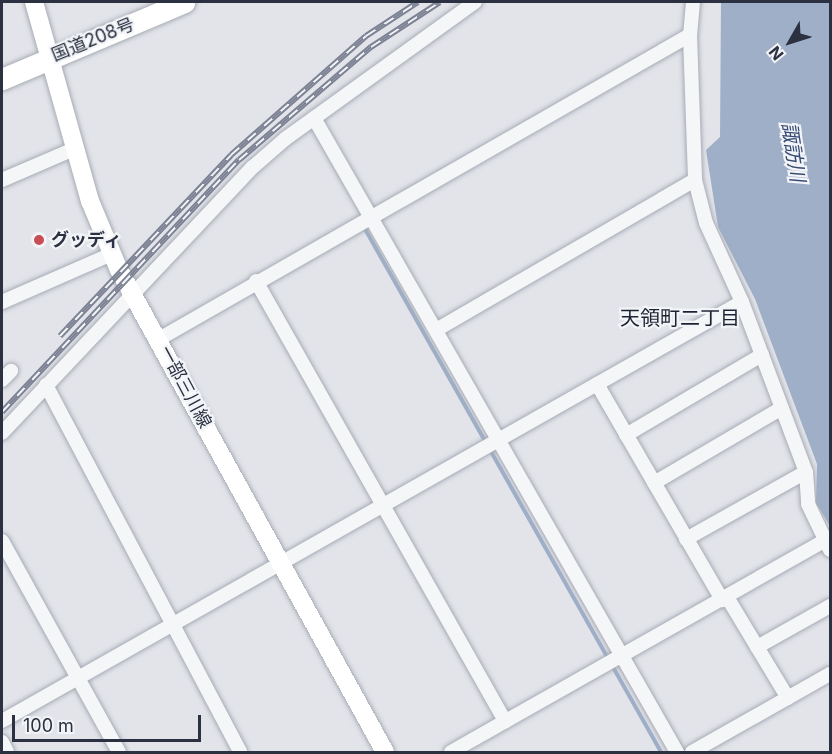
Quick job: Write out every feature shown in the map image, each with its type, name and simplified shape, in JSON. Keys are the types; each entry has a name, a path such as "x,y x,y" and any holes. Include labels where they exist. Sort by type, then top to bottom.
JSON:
{"highway":[{"name":"国道208号","path":"2,79 184,2"}],"main road":[{"name":"一部三川線","path":"34,2 74,149 112,254 385,753"}],"street":[{"path":"2,434 132,292 254,167 314,118 475,2"},
{"path":"450,753 724,599 828,545 808,504 806,472 742,302 706,223 695,180 690,35 693,2"},
{"path":"159,339 255,281 690,35"},
{"path":"314,118 677,753"},
{"path":"2,180 74,149"},
{"path":"436,330 695,180"},
{"path":"2,302 112,254"},
{"path":"255,281 505,721"},
{"path":"2,722 279,562 742,302"},
{"path":"626,435 762,355"},
{"path":"597,384 686,539 757,646 788,698"},
{"path":"46,385 240,753"},
{"path":"654,483 782,408"},
{"path":"686,539 806,472"},
{"path":"2,541 119,753"},
{"path":"757,646 831,606"},
{"path":"692,753 831,674"},
{"path":"2,742 7,753"}],"water":[{"name":"諏訪川","path":"721,2 830,2 830,526 816,503 817,464 755,299 718,227 706,150 720,137"}],"waterway":[{"path":"365,229 661,752"}],"railway":[{"path":"60,336 231,155 366,36 418,2"},
{"path":"2,412 239,160 371,47 440,2"}],"place":[{"name":"グッディ","path":"39,240"}],"district":[{"name":"天領町二丁目","path":"680,318"}]}
